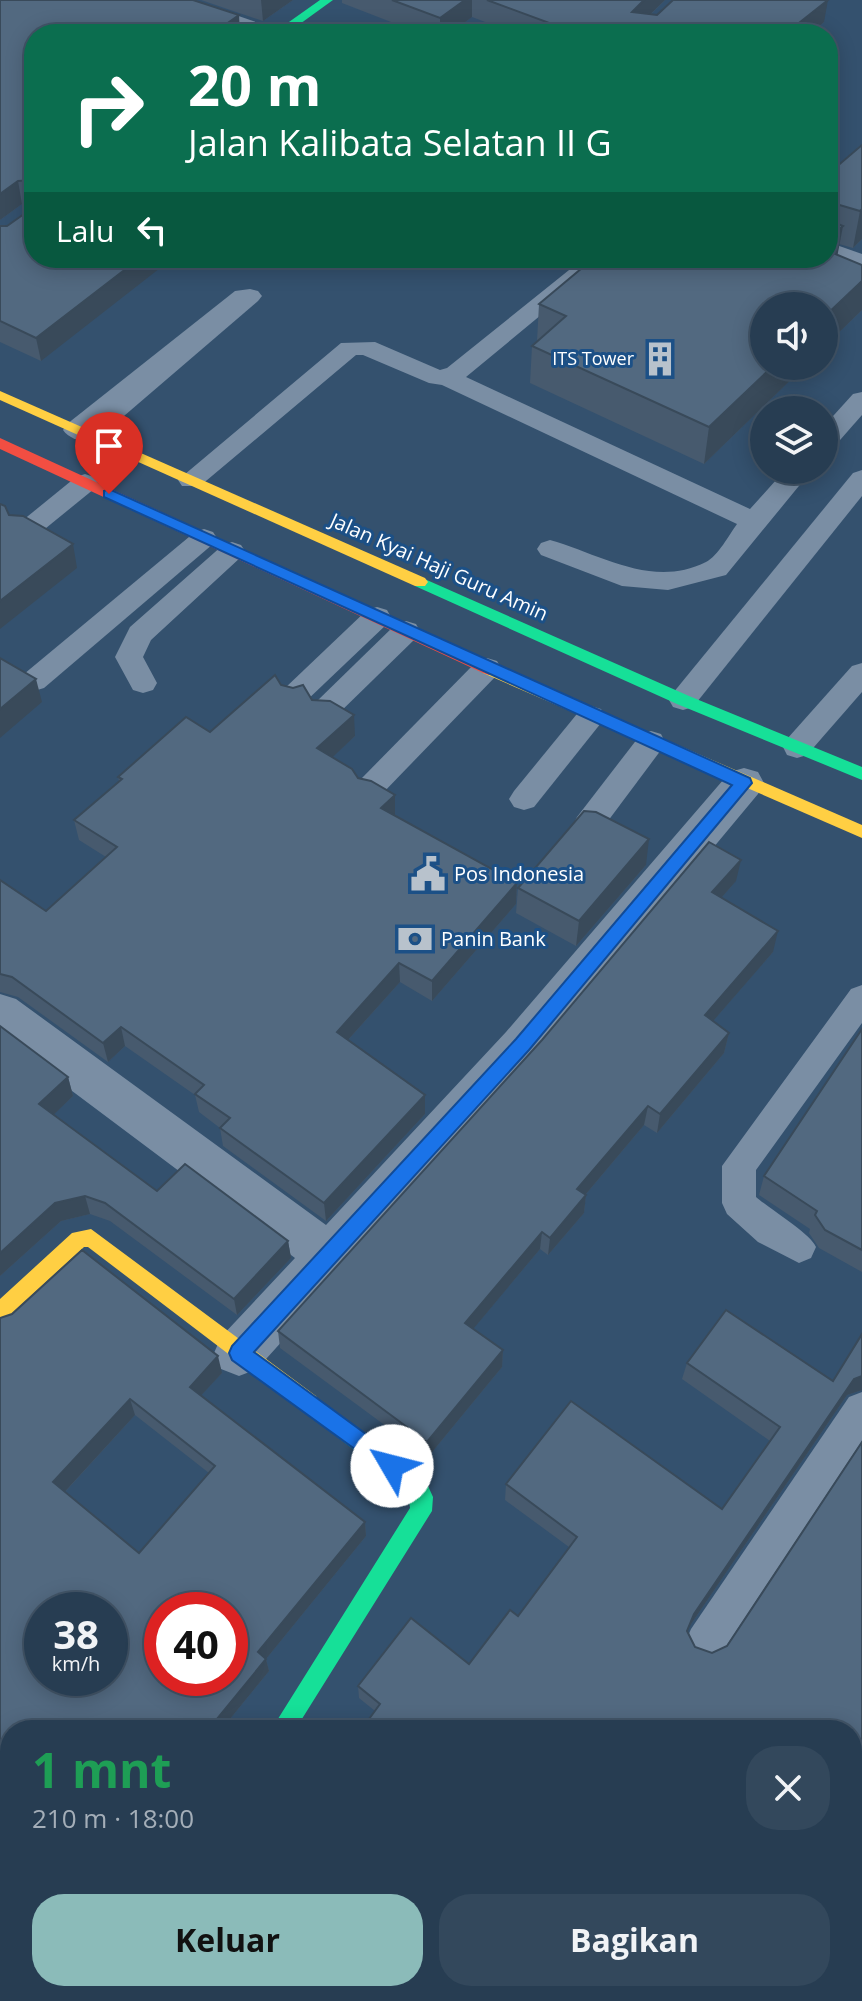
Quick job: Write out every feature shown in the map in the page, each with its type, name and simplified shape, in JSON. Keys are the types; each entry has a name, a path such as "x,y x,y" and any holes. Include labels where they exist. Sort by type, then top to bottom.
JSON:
{"main road":[{"path":"292,24 327,0"},
{"name":"Jalan Kyai Haji Guru Amin","path":"0,395 683,700 862,774"},
{"path":"1,445 77,490 204,538 377,617 396,641 487,668 582,726 646,750 727,802 862,832"},
{"path":"0,1312 85,1238 91,1238 416,1484 422,1497 421,1511 288,1720"}],"street":[{"path":"165,0 234,24"},
{"path":"239,1353 522,1045 727,802"},
{"path":"0,1012 328,1254"}],"lane":[{"path":"838,253 862,262"},
{"path":"191,480 350,348 366,347 438,378 446,377 456,373 586,268"},
{"path":"243,296 250,296 82,432 243,296"},
{"path":"446,377 754,521"},
{"path":"838,427 862,400"},
{"path":"683,700 862,479"},
{"path":"550,549 622,577 668,581 717,568 787,484"},
{"path":"34,525 77,490"},
{"path":"34,681 133,601 204,538"},
{"path":"143,683 129,657 140,634 232,551"},
{"path":"298,692 377,617"},
{"path":"327,707 396,641"},
{"path":"370,788 487,668"},
{"path":"797,747 862,673"},
{"path":"524,799 582,726"},
{"path":"588,825 646,750"},
{"path":"799,1247 770,1231 739,1203 739,1166 862,998"},
{"path":"705,1643 862,1409"}],"building":[{"path":"0,0 193,0 239,15 226,24 24,24 24,181 18,181 0,194"},
{"path":"392,0 465,0 440,18"},
{"path":"487,0 644,0 632,12 657,15 673,0 828,0 798,24 552,24"},
{"path":"862,145 860,211 838,204 838,165"},
{"path":"24,214 24,268 127,268 36,338 0,321 0,226 7,226"},
{"name":"ITS Tower","path":"838,255 862,265 862,281 838,304 838,292 750,292 750,380 758,380 709,427 532,346 566,316 539,304 582,268 838,268"},
{"path":"0,504 5,506 9,515 23,516 73,544 0,601"},
{"path":"0,658 36,679 0,709"},
{"path":"275,675 281,685 293,688 303,685 312,700 330,701 354,715 317,748 352,769 358,778 371,781 395,795 381,808 517,883 432,981 399,963 337,1032 425,1095 324,1203 220,1128 230,1118 195,1094 204,1085 121,1027 103,1043 12,977 0,974 0,880 46,911 117,847 74,820 186,717 210,732"},
{"path":"584,811 596,812 649,839 579,921 518,888"},
{"path":"709,842 741,860 712,892 778,931 705,1015 729,1033 660,1114 648,1106 577,1189 586,1195 550,1238 542,1232 465,1323 503,1350 427,1442 278,1331 542,1040"},
{"path":"0,1026 68,1077 39,1104 157,1191 185,1164 288,1241 234,1299 105,1203 85,1196 55,1203 0,1253"},
{"path":"862,1029 862,1250 825,1230 815,1215 817,1211 764,1176"},
{"path":"82,1250 218,1356 190,1387 365,1522 258,1652 266,1659 248,1681 248,1592 144,1592 144,1696 236,1696 216,1720 0,1720 0,1318 12,1314","holes":["130,1399 215,1466 139,1553 53,1482"]},
{"path":"726,1310 833,1381 862,1334 862,1376 854,1379 694,1614 687,1631 695,1647 712,1653 727,1646 862,1442 862,1720 368,1720 380,1704 358,1686 411,1618 469,1664 510,1610 518,1616 577,1537 506,1484 571,1401 722,1509 780,1427 687,1363"}],"traffic: fast":[{"path":"292,24 327,0"},
{"path":"420,582 683,700 862,774"},
{"path":"288,1720 421,1511 422,1497 416,1484 309,1403"}],"traffic: slow":[{"path":"0,395 420,582"},
{"path":"489,669 862,832"},
{"path":"0,1312 79,1239 91,1238 309,1403"}],"traffic: jam":[{"path":"0,443 489,669"}],"place":[{"name":"ITS Tower","path":"660,359"},
{"name":"Pos Indonesia","path":"428,874"},
{"name":"Panin Bank","path":"415,939"}],"route":[{"path":"109,494 744,783 522,1045 239,1353 392,1466"}]}
